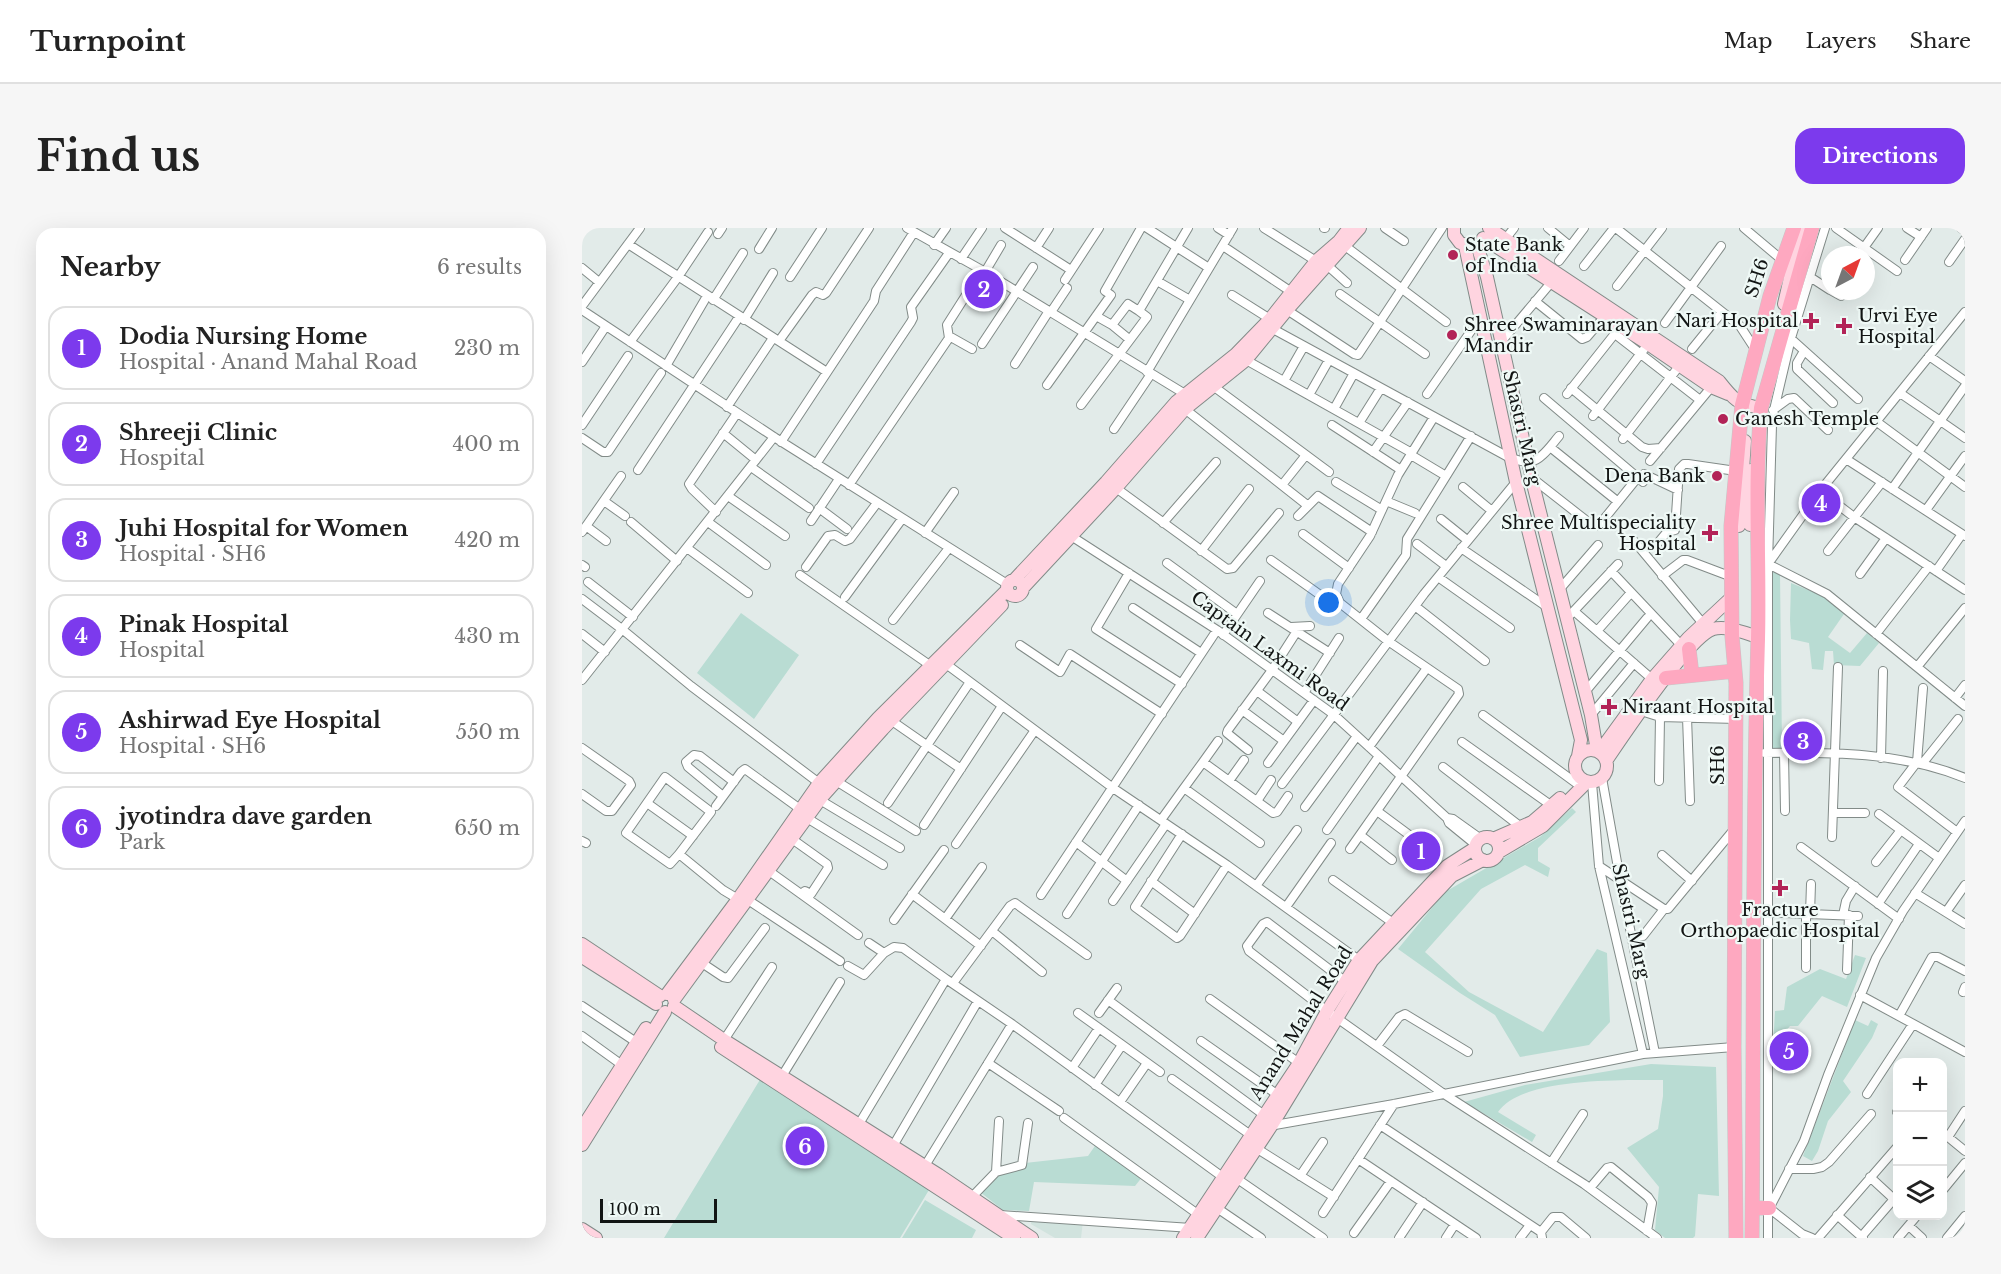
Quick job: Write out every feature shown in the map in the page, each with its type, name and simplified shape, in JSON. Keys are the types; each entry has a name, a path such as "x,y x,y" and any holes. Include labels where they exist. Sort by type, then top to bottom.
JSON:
{"main road":[{"name":"SH6","path":"1736,1238 1734,1047 1737,718 1732,630 1732,577 1759,443 1755,349 1794,228"},
{"name":"SH6","path":"1744,526 1736,471 1756,407 1787,335 1812,228"},
{"path":"1744,526 1763,564 1762,753 1752,911 1752,1238"},
{"path":"1685,647 1692,675"},
{"path":"1659,678 1735,670"},
{"path":"1753,1208 1769,1208"}],"street":[{"path":"640,228 582,308 663,369 694,385 1012,587"},
{"path":"759,249 772,228"},
{"path":"790,277 822,228"},
{"path":"727,406 776,339 812,295 816,292 824,295 826,293 869,228"},
{"path":"934,244 946,228"},
{"path":"961,259 982,228"},
{"path":"1005,228 1071,270"},
{"path":"1036,248 1049,228"},
{"path":"1015,364 1050,312 1071,270 1099,228"},
{"path":"1047,385 1111,295 1106,291 1141,228"},
{"path":"1147,228 1209,268"},
{"path":"1138,311 1188,228"},
{"path":"1114,429 1231,231 1218,228"},
{"path":"1264,228 1322,264 1347,283"},
{"path":"582,1128 636,1042 743,899 827,780 878,718 939,663 1012,587 1060,528 1182,402 1287,310 1349,228"},
{"path":"1012,587 1072,536 1116,488 1182,402 1213,386 1246,360 1290,291 1346,246 1360,228"},
{"path":"1385,228 1404,241"},
{"path":"1287,310 1356,355 1360,354 1442,228"},
{"path":"1454,228 1456,240 1480,237 1501,243 1555,278 1621,326 1671,378 1700,400"},
{"path":"1501,243 1514,228"},
{"path":"1548,228 1570,246"},
{"path":"1559,261 1584,228"},
{"path":"1584,266 1615,228 1740,326 1755,349"},
{"path":"1617,286 1662,228"},
{"path":"1744,228 1782,260"},
{"path":"1744,526 1756,407 1784,269 1800,228"},
{"path":"1763,564 1756,407 1775,343 1796,256 1807,228"},
{"path":"1825,228 1810,277 1787,335 1858,399"},
{"path":"1836,228 1859,246"},
{"path":"1865,246 1878,228"},
{"path":"1907,228 1921,237"},
{"path":"1905,260 1927,228"},
{"path":"1961,228 1965,231"},
{"path":"584,675 623,630 753,464 778,440 874,301 911,230 983,271 1149,373 1307,505"},
{"path":"630,342 708,232"},
{"name":"Shastri Marg","path":"1480,237 1480,318 1510,458 1581,740 1578,756"},
{"name":"Shastri Marg","path":"1480,237 1528,463 1559,590 1570,615 1585,692 1601,755"},
{"path":"1949,262 1965,239"},
{"path":"628,244 827,372"},
{"path":"972,349 949,336 946,329 947,324 1001,245"},
{"path":"1222,246 1290,291"},
{"path":"1346,246 1446,322"},
{"path":"1665,323 1721,246"},
{"path":"582,438 603,452 608,452 742,253"},
{"path":"816,464 911,322 913,318 911,307 949,253"},
{"path":"1875,257 1897,271"},
{"path":"982,344 1033,267"},
{"path":"582,268 599,282"},
{"path":"638,470 694,385 773,273"},
{"path":"1810,277 1821,284"},
{"path":"1502,342 1555,278"},
{"path":"1555,278 1605,316 1729,395 1756,407 1794,398 1828,430"},
{"path":"1157,281 1190,300"},
{"path":"1340,294 1425,354"},
{"path":"1232,296 1304,346 1510,458 1528,463 1542,456 1559,436"},
{"path":"1535,302 1582,339 1587,337 1605,316"},
{"path":"1081,405 1147,316 1128,304 1112,325"},
{"path":"1692,349 1722,312"},
{"path":"1763,564 1965,313"},
{"path":"1095,316 1112,325 1129,339"},
{"path":"1427,394 1480,318"},
{"path":"582,362 606,326"},
{"path":"1621,326 1569,391 1642,447 1661,448"},
{"path":"849,485 949,336"},
{"path":"1284,381 1304,346"},
{"path":"1644,349 1714,384"},
{"path":"1595,413 1644,349"},
{"path":"1804,351 1797,363 1797,369 1833,403"},
{"path":"582,425 628,356"},
{"path":"1929,356 1965,381"},
{"path":"1246,360 1359,423 1446,476"},
{"path":"1309,395 1329,360"},
{"path":"1625,436 1680,365"},
{"path":"1334,409 1354,373"},
{"path":"1650,461 1714,384"},
{"path":"1213,386 1329,472"},
{"path":"1892,489 1965,386"},
{"path":"1359,423 1381,387"},
{"path":"1900,393 1965,438"},
{"path":"1544,398 1642,477 1678,490"},
{"path":"1373,452 1408,402"},
{"path":"716,512 692,489 689,483 737,413"},
{"path":"1339,602 1336,589 1372,532 1401,470 1434,417"},
{"path":"1876,422 1965,487"},
{"path":"1332,425 1401,470"},
{"path":"723,433 753,464 809,508"},
{"path":"1361,619 1406,555 1407,538 1471,436"},
{"path":"1550,447 1617,501"},
{"path":"1282,486 1306,455"},
{"path":"1926,510 1965,456"},
{"path":"1846,459 1963,535 1876,634"},
{"path":"1163,523 1216,462"},
{"path":"1657,544 1666,532 1675,530 1679,469 1684,464 1736,471"},
{"path":"606,541 584,529 621,476"},
{"path":"1532,478 1596,526 1617,501 1642,477"},
{"path":"811,520 839,479"},
{"path":"1336,482 1382,510"},
{"path":"1282,783 1388,640 1516,482"},
{"path":"1828,551 1882,482"},
{"path":"1463,487 1492,511"},
{"path":"1116,488 1224,568 1230,569 1279,513"},
{"path":"1201,550 1249,489"},
{"path":"1820,491 1854,517 1965,590"},
{"path":"925,533 954,492"},
{"path":"728,496 785,536"},
{"path":"1298,516 1315,497 1320,497 1372,532"},
{"path":"604,501 677,561"},
{"path":"1386,501 1415,513"},
{"path":"806,567 828,536 835,535 845,541 850,539 877,503"},
{"path":"819,508 847,529"},
{"path":"845,597 902,519"},
{"path":"1441,519 1467,540"},
{"path":"708,522 766,565"},
{"name":"Captain Laxmi Road","path":"1060,528 1220,632 1333,714 1447,818 1449,823 1481,843"},
{"path":"1303,534 1349,568"},
{"path":"1860,574 1886,538"},
{"path":"1634,541 1706,627 1732,630 1763,639"},
{"path":"1417,544 1446,566"},
{"path":"1559,590 1598,545"},
{"path":"687,548 748,593"},
{"path":"893,620 949,548"},
{"path":"1461,548 1548,607"},
{"path":"1271,560 1323,597 1339,602 1458,689 1459,694 1350,849"},
{"path":"1662,576 1683,560 1687,560 1732,577"},
{"path":"1167,563 1237,614"},
{"path":"1763,564 1827,594 1965,706"},
{"path":"1659,678 1634,663 1597,632 1570,615 1616,570 1685,647"},
{"path":"1129,573 1096,629 1182,684"},
{"path":"800,575 970,682 1113,788 1256,885 1364,963"},
{"path":"1438,577 1510,628"},
{"path":"1041,895 1202,653 1237,614 1260,581"},
{"path":"588,582 633,617"},
{"path":"1597,632 1628,596"},
{"path":"1601,755 1659,678 1732,597"},
{"path":"582,599 691,687 827,780 916,831"},
{"path":"1415,606 1485,661"},
{"path":"1133,608 1202,653"},
{"path":"1917,667 1965,609"},
{"path":"1268,613 1330,653"},
{"path":"1585,692 1647,618"},
{"path":"1294,629 1311,626"},
{"path":"1248,750 1227,733 1272,670 1294,629"},
{"path":"582,634 605,652"},
{"path":"1304,693 1340,638"},
{"path":"1020,645 1060,672 1070,654 1162,714"},
{"path":"582,1145 666,1004 702,963 743,899 769,871 792,839 804,814 820,800 827,780 892,721 939,663"},
{"path":"1591,715 1634,663"},
{"path":"1832,837 1838,667"},
{"path":"1369,747 1427,668"},
{"path":"1881,758 1883,671"},
{"path":"1601,755 1641,711 1659,678"},
{"path":"888,803 970,682"},
{"path":"1955,698 1965,685"},
{"path":"1919,763 1923,688"},
{"path":"1257,691 1298,722"},
{"path":"1268,764 1314,700"},
{"path":"924,825 1002,706"},
{"path":"1242,710 1284,741"},
{"path":"1641,711 1660,717 1737,718"},
{"path":"1483,715 1588,781"},
{"path":"1659,781 1660,717"},
{"path":"1688,717 1690,801"},
{"path":"1957,832 1898,789 1899,783 1958,719"},
{"path":"892,721 961,769"},
{"path":"956,844 1035,730"},
{"path":"1305,807 1357,736"},
{"path":"1113,901 1184,788 1218,741"},
{"path":"1462,742 1552,806"},
{"path":"582,748 631,785 612,811 606,811 582,794"},
{"path":"1499,852 1498,844 1481,843 1477,855 1483,860 1491,860 1499,852 1543,826 1588,781 1607,769 1601,755 1587,750 1578,756 1575,771 1588,781"},
{"path":"1768,1238 1767,912 1762,753 1835,752 1919,763 1964,776"},
{"path":"1784,753 1785,812"},
{"path":"723,796 688,767 686,762 694,755 700,756 734,782"},
{"path":"1327,830 1379,756"},
{"path":"1229,781 1244,760"},
{"path":"1203,762 1275,813 1288,796"},
{"path":"1443,767 1521,827"},
{"path":"716,806 741,772 748,770 804,814 883,865"},
{"path":"664,777 711,812 693,836 670,864 626,833 664,777"},
{"path":"1257,801 1271,780"},
{"name":"Shastri Marg","path":"1588,781 1599,866 1644,1054"},
{"name":"Shastri Marg","path":"1588,781 1620,879 1655,1053"},
{"name":"Anand Mahal Road","path":"1183,1238 1196,1235 1217,1208 1230,1178 1255,1137 1268,1120 1364,963 1393,923 1447,866 1481,843 1532,822 1588,781"},
{"path":"1184,788 1260,843"},
{"path":"820,800 900,848"},
{"path":"647,803 693,836"},
{"path":"1067,914 1139,805"},
{"path":"1377,811 1412,837"},
{"path":"1833,813 1865,813"},
{"path":"1879,814 1939,858"},
{"path":"1769,1208 1804,1141 1876,957 1915,893 1965,821"},
{"path":"1631,936 1643,936 1664,909 1672,907 1736,826"},
{"path":"1256,885 1297,830"},
{"path":"1876,862 1901,830"},
{"path":"1182,834 1135,905 1135,909 1177,938 1227,865"},
{"path":"1360,835 1392,860"},
{"path":"792,839 827,864 828,868 811,894 805,891 801,894"},
{"path":"1077,842 1127,880"},
{"path":"1286,907 1331,843"},
{"path":"1878,904 1919,844"},
{"path":"1801,847 1899,919"},
{"path":"894,920 944,850"},
{"path":"679,854 723,890 743,899 864,975 884,953 894,947 903,948 1230,1178 1323,1238"},
{"path":"1662,855 1692,881"},
{"name":"Anand Mahal Road","path":"1255,1137 1268,1120 1278,1095 1332,1014 1346,981 1364,963 1377,955 1452,876 1483,860"},
{"path":"1599,866 1664,909"},
{"path":"945,919 982,867"},
{"path":"769,871 858,935"},
{"path":"1333,880 1393,923"},
{"path":"1151,881 1195,914"},
{"path":"1806,968 1811,884"},
{"path":"1946,912 1965,885"},
{"path":"1847,970 1850,915 1846,901 1855,886"},
{"path":"1915,893 1965,924"},
{"path":"912,894 981,946"},
{"path":"858,1124 950,981 981,946 1010,906 1018,904 1087,955"},
{"path":"1752,911 1850,915"},
{"path":"1346,981 1267,922 1247,946 1249,951 1332,1014 1444,1094 1590,1188 1657,1238"},
{"path":"702,963 728,978 765,928"},
{"path":"992,931 1042,972"},
{"path":"869,942 884,953"},
{"path":"582,944 760,1074 921,1171 968,1202 1014,1238"},
{"path":"582,957 666,1004 782,1076 892,1146 921,1171"},
{"path":"1899,1016 1932,957 1938,957 1965,971"},
{"path":"724,1040 772,967"},
{"path":"782,1076 840,982"},
{"path":"1100,1013 1117,988"},
{"path":"1860,995 1964,1048"},
{"path":"1210,999 1299,1064"},
{"path":"1108,1000 1268,1120 1372,1108 1644,1054 1734,1047"},
{"path":"892,1146 978,1001"},
{"path":"582,1006 636,1042"},
{"path":"1078,1013 1160,1072"},
{"path":"1377,1046 1398,1017 1405,1014 1468,1052"},
{"path":"921,1171 1012,1024"},
{"path":"1867,1094 1913,1024"},
{"path":"1072,1068 1100,1028"},
{"path":"582,1036 622,1065"},
{"path":"1201,1041 1278,1095"},
{"path":"1095,1084 1122,1045"},
{"path":"988,1063 1062,1114 1199,1215"},
{"path":"1120,1102 1147,1063"},
{"path":"1172,1079 1255,1137 1300,1176 1334,1197"},
{"path":"1323,1213 1394,1104"},
{"path":"1372,1108 1383,1122 1541,1235 1553,1217 1557,1216 1562,1217 1586,1238"},
{"path":"1947,1127 1965,1111"},
{"path":"1551,1163 1583,1114"},
{"path":"1789,1169 1822,1167 1871,1114"},
{"path":"996,1172 999,1121"},
{"path":"968,1202 996,1172 1022,1165 1028,1123"},
{"path":"1947,1132 1948,1137 1965,1151"},
{"path":"1300,1176 1323,1142"},
{"path":"1818,1238 1893,1152"},
{"path":"1358,1159 1476,1238"},
{"path":"1947,1185 1965,1163"},
{"path":"1590,1188 1606,1168 1611,1167 1648,1197 1652,1203 1647,1231"},
{"path":"1870,1177 1893,1197"},
{"name":"Anand Mahal Road","path":"1196,1235 1199,1215 1230,1178"},
{"path":"1354,1233 1391,1181"},
{"path":"968,1202 996,1214 1032,1238"},
{"path":"1399,1238 1423,1202"},
{"path":"1837,1215 1862,1237 1893,1203"},
{"path":"1217,1208 1261,1238"},
{"path":"1769,1208 1802,1236 1812,1238"},
{"path":"996,1214 1196,1235"},
{"path":"1947,1238 1965,1216"},
{"path":"1898,1238 1913,1220"},
{"path":"1446,1238 1455,1224"},
{"path":"1520,1238 1530,1225"},
{"path":"1908,1226 1922,1238"},
{"path":"582,1229 596,1238"}],"shaded area":[{"path":"1032,1217 1083,1221 1081,1238 1055,1238 1031,1224"}],"green space":[{"path":"1771,572 1780,573 1782,750 1770,750"},
{"path":"1791,583 1823,596 1844,614 1828,637 1850,653 1867,633 1879,643 1860,666 1834,665 1833,651 1825,651 1823,670 1812,669 1809,643 1791,639"},
{"path":"741,613 799,655 754,719 697,673"},
{"path":"1572,808 1576,812 1538,848 1538,861 1550,868 1548,877 1525,865 1481,889 1425,952 1469,992 1543,1032 1597,949 1607,953 1610,1022 1589,1045 1520,1057 1495,1015 1398,949 1445,892 1540,837"},
{"path":"1855,955 1866,958 1847,1007 1822,996 1798,1026 1790,1026 1773,1047 1775,1011 1784,1010 1787,987 1820,969 1846,979"},
{"path":"1855,1020 1868,1026 1871,1020 1878,1024 1872,1038 1843,1081 1851,1092 1828,1121 1818,1151 1812,1161 1803,1156"},
{"path":"1651,1064 1716,1067 1719,1196 1698,1194 1693,1238 1665,1238 1655,1230 1659,1187 1627,1148 1658,1129 1663,1080 1574,1083 1528,1092 1510,1101 1498,1112 1536,1135 1532,1142 1464,1102 1525,1085"},
{"path":"767,1068 938,1175 900,1238 664,1238"},
{"path":"1097,1143 1143,1176 1135,1186 1034,1182 1029,1211 1003,1210 980,1192 997,1174 1025,1163 1088,1156"},
{"path":"925,1200 976,1230 972,1238 902,1238"}],"place":[{"name":"State Bank of India","path":"1453,255"},
{"name":"Shreeji Clinic","path":"984,289"},
{"name":"Nari Hospital","path":"1811,321"},
{"name":"Urvi Eye Hospital","path":"1844,326"},
{"name":"Shree Swaminarayan Mandir","path":"1452,335"},
{"name":"Ganesh Temple","path":"1723,419"},
{"name":"Dena Bank","path":"1717,476"},
{"name":"Pinak Hospital","path":"1821,503"},
{"name":"Shree Multispeciality Hospital","path":"1710,533"},
{"name":"Niraant Hospital","path":"1609,707"},
{"name":"Juhi Hospital for Women","path":"1803,741"},
{"name":"Dodia Nursing Home","path":"1421,851"},
{"name":"Fracture Orthopaedic Hospital","path":"1780,888"},
{"name":"Ashirwad Eye Hospital","path":"1789,1051"},
{"name":"jyotindra dave garden","path":"805,1146"}]}
